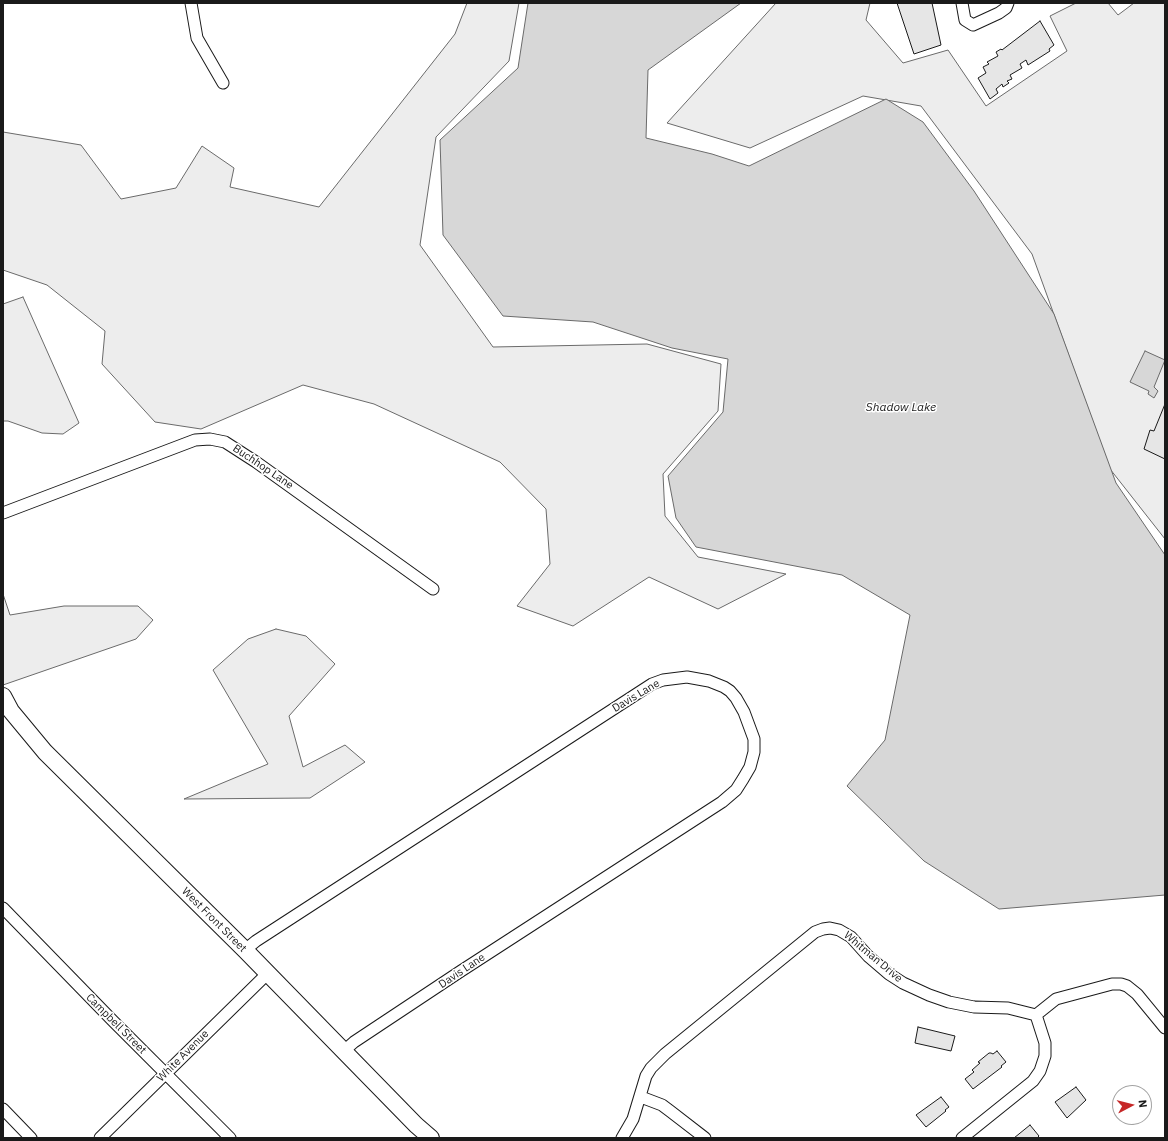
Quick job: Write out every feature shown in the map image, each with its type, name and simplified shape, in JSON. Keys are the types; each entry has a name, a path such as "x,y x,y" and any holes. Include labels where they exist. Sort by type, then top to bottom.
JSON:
{"street":[{"path":"191,3 197,38 223,83"},
{"path":"962,3 965,20 973,25 999,14 1006,8 1008,3"},
{"name":"Buchhop Lane","path":"3,513 195,440 210,438 225,442 256,462 433,589"},
{"name":"Davis Lane","path":"245,950 256,940 652,684 663,680 687,677 708,681 730,691 744,712 754,740 754,752 750,766 736,790 722,802 461,971 354,1042 344,1051"},
{"name":"West Front Street","path":"3,696 7,713 245,950 416,1125 431,1138"},
{"name":"Campbell Street","path":"3,908 230,1138"},
{"name":"Whitman Drive","path":"622,1138 633,1119 646,1076 651,1068 665,1054 809,937 823,929 830,928 839,930 851,937 868,956 889,974 903,983 929,995 949,1002 974,1007 1008,1008 1036,1015"},
{"name":"White Avenue","path":"100,1138 267,974"},
{"path":"962,1138 1033,1081 1040,1071 1046,1056 1045,1043 1036,1015 1056,999 1112,984 1121,984 1127,986 1137,994 1165,1028"},
{"path":"640,1097 662,1105 705,1138"},
{"path":"3,1109 31,1138"}],"shaded area":[{"path":"467,3 519,3 509,61 436,137 420,245 493,347 647,344 721,364 718,411 663,474 665,516 698,557 786,574 718,609 649,577 573,626 517,606 550,564 546,509 500,462 374,404 303,385 201,429 155,422 102,364 105,331 47,285 3,270 3,132 81,145 121,199 176,188 202,146 234,168 230,187 319,207 455,34"},
{"path":"776,3 870,3 866,20 903,63 948,50 986,106 1067,51 1050,16 1076,3 1108,3 1118,15 1134,3 1165,3 1165,539 1110,469 1032,254 921,106 863,96 750,148 667,123"},
{"path":"23,297 79,423 63,434 42,433 8,421 3,421 3,304"},
{"path":"3,594 10,615 64,606 138,606 153,620 136,639 3,685"},
{"path":"276,629 306,636 335,664 289,716 303,767 345,745 365,762 310,798 184,799 268,764 213,670 248,639"}],"water":[{"name":"Shadow Lake","path":"528,3 741,3 648,70 646,138 712,154 749,166 886,99 923,122 974,191 1054,314 1116,483 1165,555 1165,895 999,909 924,861 847,786 885,740 910,615 842,575 696,547 676,518 668,476 723,412 728,359 672,348 593,322 503,316 443,235 440,140 518,68"},
{"path":"1145,351 1165,360 1154,387 1158,391 1154,398 1148,394 1149,391 1130,382"}],"building":[{"path":"897,3 932,3 941,45 914,54"},
{"path":"1040,21 1054,45 1049,49 1050,51 1028,65 1026,60 1020,64 1022,68 1010,75 1012,79 1007,81 1009,83 1003,87 1002,84 996,89 998,93 990,99 978,78 986,73 983,67 989,64 987,62 998,56 996,52 1001,49 1002,50"},
{"path":"1165,404 1165,459 1144,449 1150,430 1154,431"},
{"path":"918,1027 955,1036 951,1051 915,1043"},
{"path":"997,1051 1006,1062 1001,1066 1002,1067 973,1089 965,1079 974,1072 972,1070 980,1063 978,1062 989,1053 993,1054"},
{"path":"1076,1087 1086,1100 1067,1118 1055,1102"},
{"path":"941,1097 949,1107 926,1127 916,1115"},
{"path":"1030,1125 1039,1136 1037,1138 1014,1138"}]}
